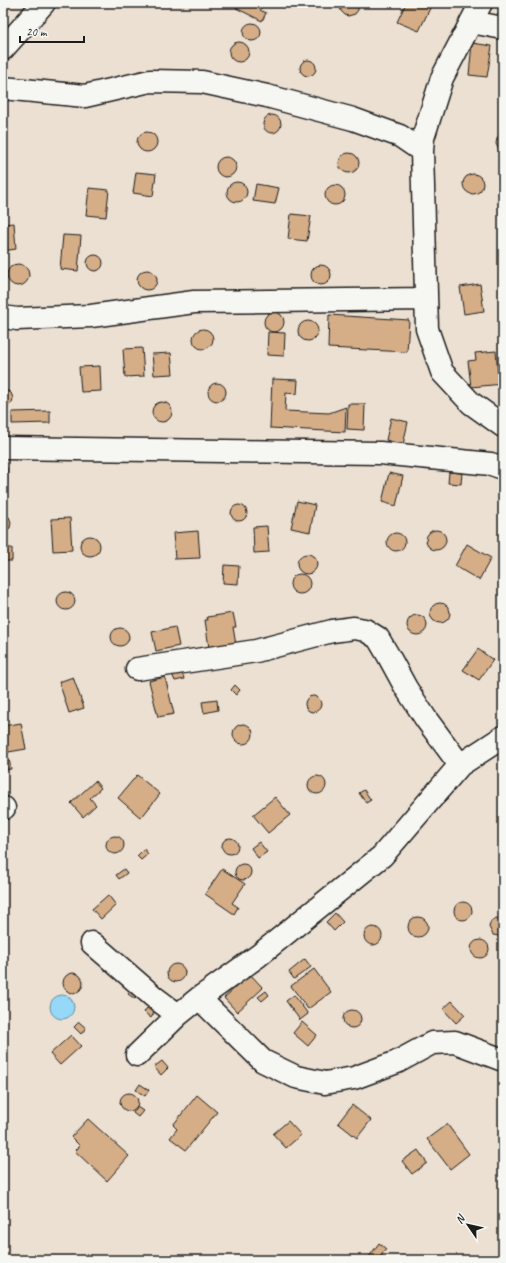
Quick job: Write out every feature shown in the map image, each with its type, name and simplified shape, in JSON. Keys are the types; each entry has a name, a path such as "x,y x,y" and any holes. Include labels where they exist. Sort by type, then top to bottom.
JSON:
{"street":[{"path":"3,49 44,3"},
{"path":"481,3 442,78 423,138 422,151 427,329 442,372 471,403 503,426"},
{"path":"471,22 503,28"},
{"path":"3,88 85,96 150,81 202,82 267,96 353,119 400,136 422,151"},
{"path":"3,317 17,319 91,316 194,302 426,299"},
{"path":"3,448 380,453 491,464 503,468"},
{"path":"137,669 256,651 332,631 354,628 365,630 378,638 406,688 444,745 460,766"},
{"path":"137,1055 178,1015 199,998 258,956 382,856 460,766 503,737"},
{"path":"92,943 154,997 178,1015"},
{"path":"199,998 263,1061 296,1077 325,1082 354,1078 398,1062 432,1043 455,1042 503,1060"}],"water":[{"path":"62,995 70,999 74,1007 70,1015 62,1019 54,1015 50,1007 54,999"}],"building":[{"path":"239,3 263,3 260,10 266,13 262,21 236,8"},
{"path":"340,3 358,3 358,10 355,14 348,16 345,15 341,11"},
{"path":"406,3 432,4 419,31 397,22"},
{"path":"252,23 258,26 261,32 258,38 252,41 246,38 243,32 246,26"},
{"path":"239,42 246,45 249,52 246,59 239,62 232,59 229,52 232,45"},
{"path":"472,43 492,46 487,77 469,75"},
{"path":"305,60 311,60 316,65 314,74 311,76 305,76 300,71 300,65"},
{"path":"272,115 278,118 281,124 278,130 272,133 266,130 263,124 266,118"},
{"path":"147,132 154,135 157,142 154,149 147,152 140,149 137,142 140,135"},
{"path":"501,133 503,133 503,152 499,150 496,144 497,138"},
{"path":"349,153 356,156 359,163 356,170 349,173 342,170 339,163 342,156"},
{"path":"226,157 233,160 236,167 233,174 226,177 219,174 216,167 219,160"},
{"path":"3,160 6,163 7,169 5,175 3,176"},
{"path":"136,172 156,174 153,196 133,193"},
{"path":"473,174 480,177 483,184 480,191 473,194 466,191 463,184 466,177"},
{"path":"237,182 244,185 247,192 244,199 237,202 230,199 227,192 230,185"},
{"path":"256,184 279,188 275,204 253,201"},
{"path":"335,185 342,188 345,195 342,202 335,205 328,202 325,195 328,188"},
{"path":"89,188 109,190 106,217 86,215"},
{"path":"291,214 311,216 307,241 288,239"},
{"path":"14,223 16,249 3,251 3,224"},
{"path":"63,235 81,236 78,271 60,269"},
{"path":"95,255 102,260 103,263 98,270 95,271 88,266 87,263 92,256"},
{"path":"18,264 26,267 29,275 26,283 18,286 10,283 7,275 10,267"},
{"path":"321,265 328,268 331,275 328,282 321,285 314,282 311,275 314,268"},
{"path":"147,270 154,273 157,280 154,287 147,290 140,287 137,280 140,273"},
{"path":"480,284 484,311 464,314 460,287"},
{"path":"274,312 281,315 284,322 281,329 274,332 267,329 264,322 267,315"},
{"path":"329,315 409,320 407,352 328,348"},
{"path":"308,321 315,324 318,331 315,338 308,341 301,338 298,331 301,324"},
{"path":"203,329 210,332 213,339 210,346 203,349 196,346 193,339 196,332"},
{"path":"268,332 285,333 284,356 267,355"},
{"path":"142,348 144,376 125,377 123,349"},
{"path":"496,351 498,374 503,374 503,384 471,387 468,361 476,360 475,353"},
{"path":"171,353 173,374 154,375 152,354"},
{"path":"100,366 101,391 81,392 79,367"},
{"path":"272,379 298,380 297,394 286,393 285,411 329,413 346,407 345,432 270,428"},
{"path":"217,383 223,386 226,392 223,398 217,401 211,398 208,392 211,386"},
{"path":"3,390 11,393 13,398 12,403 5,407 3,407"},
{"path":"162,402 169,405 172,412 169,419 162,422 155,419 152,412 155,405"},
{"path":"348,404 365,404 364,430 347,429"},
{"path":"50,411 50,423 12,424 12,412"},
{"path":"391,418 408,422 403,445 386,440"},
{"path":"3,468 7,468 7,484 3,484"},
{"path":"449,472 462,473 461,484 448,483"},
{"path":"389,473 403,476 396,506 382,502"},
{"path":"297,501 315,505 310,532 291,528"},
{"path":"239,505 245,507 247,513 245,519 239,521 233,519 231,513 233,507"},
{"path":"3,515 9,517 11,522 10,528 3,531"},
{"path":"70,518 72,550 53,551 51,519"},
{"path":"267,526 269,552 254,553 253,527"},
{"path":"436,530 443,533 446,540 443,547 436,550 429,547 426,540 429,533"},
{"path":"198,531 200,558 175,559 173,533"},
{"path":"392,533 400,533 405,538 403,549 400,551 392,551 387,546 387,538"},
{"path":"90,536 97,539 100,546 97,553 90,556 83,553 80,546 83,539"},
{"path":"467,544 491,558 479,580 455,566"},
{"path":"3,548 12,548 12,561 3,561"},
{"path":"307,554 314,557 317,564 314,571 307,574 300,571 297,564 300,557"},
{"path":"224,565 239,566 238,584 223,583"},
{"path":"300,574 307,577 310,584 307,591 300,594 293,591 290,584 293,577"},
{"path":"66,592 72,595 75,601 72,607 66,610 60,607 57,601 60,595"},
{"path":"440,603 447,606 450,613 447,620 440,623 433,620 430,613 433,606"},
{"path":"233,613 236,627 233,627 237,651 210,655 205,620 208,620 207,617"},
{"path":"417,615 424,618 427,625 424,632 417,635 410,632 407,625 410,618"},
{"path":"175,627 179,646 156,651 152,632"},
{"path":"120,628 126,631 129,637 126,643 120,646 114,643 111,637 114,631"},
{"path":"478,649 493,660 479,680 463,670"},
{"path":"182,672 184,679 175,681 172,674"},
{"path":"73,677 84,708 69,713 59,682"},
{"path":"165,677 174,714 158,717 149,681"},
{"path":"235,685 240,690 236,695 231,690"},
{"path":"313,696 319,698 321,704 319,710 313,712 307,710 305,704 307,698"},
{"path":"217,700 218,710 204,713 202,702"},
{"path":"21,723 26,749 3,753 3,726"},
{"path":"243,724 250,727 253,734 250,741 243,744 236,741 233,734 236,727"},
{"path":"9,759 11,769 3,770 3,760"},
{"path":"137,775 160,794 141,818 118,798"},
{"path":"317,776 323,779 326,785 323,791 317,794 311,791 308,785 311,779"},
{"path":"95,781 101,788 90,798 96,805 83,817 71,803"},
{"path":"364,790 371,800 366,803 359,793"},
{"path":"275,797 290,815 268,833 253,815"},
{"path":"115,836 121,839 124,845 121,851 115,854 109,851 106,845 109,839"},
{"path":"227,838 233,838 238,843 236,852 233,854 227,854 222,849 222,843"},
{"path":"259,842 267,852 258,858 251,848"},
{"path":"144,849 148,854 141,860 137,856"},
{"path":"243,864 249,866 251,872 249,878 243,880 237,878 235,872 237,866"},
{"path":"124,869 127,873 119,879 116,875"},
{"path":"222,869 245,884 232,903 238,907 234,914 205,894"},
{"path":"108,895 116,905 101,919 92,909"},
{"path":"459,902 467,902 472,907 470,918 467,920 459,920 454,915 454,907"},
{"path":"335,913 343,922 334,931 326,922"},
{"path":"418,917 425,920 428,927 425,934 418,937 411,934 408,927 411,920"},
{"path":"496,918 503,920 503,935 493,935 489,927 491,921"},
{"path":"373,927 379,930 382,936 379,942 373,945 367,942 364,936 367,930"},
{"path":"480,940 486,943 489,949 486,955 480,958 474,955 471,949 474,943"},
{"path":"305,959 311,967 294,979 289,972"},
{"path":"176,964 182,967 185,973 182,979 176,982 170,979 167,973 170,967"},
{"path":"314,969 331,992 308,1009 291,986"},
{"path":"73,973 80,976 83,983 80,990 73,993 66,990 63,983 66,976"},
{"path":"250,974 263,988 237,1012 224,998"},
{"path":"132,988 140,993 135,999 128,994"},
{"path":"266,991 269,995 262,1001 258,997"},
{"path":"294,995 308,1014 300,1020 286,1001"},
{"path":"452,1001 465,1015 456,1023 443,1009"},
{"path":"147,1008 154,1013 151,1018 144,1012"},
{"path":"352,1010 358,1013 361,1019 358,1025 352,1028 346,1025 343,1019 346,1013"},
{"path":"79,1022 86,1028 81,1034 74,1027"},
{"path":"302,1022 317,1035 308,1046 293,1033"},
{"path":"71,1035 81,1046 60,1065 50,1054"},
{"path":"162,1061 168,1068 161,1075 154,1067"},
{"path":"140,1084 149,1090 145,1096 136,1090"},
{"path":"129,1093 135,1096 138,1102 135,1108 129,1111 123,1108 120,1102 123,1096"},
{"path":"197,1095 217,1112 186,1150 170,1138 177,1129 173,1125"},
{"path":"352,1105 371,1120 357,1138 338,1123"},
{"path":"137,1107 143,1111 138,1117 133,1113"},
{"path":"88,1119 129,1156 107,1181 75,1151 80,1146 71,1137"},
{"path":"288,1121 301,1135 286,1148 273,1134"},
{"path":"447,1124 469,1154 450,1169 427,1139"},
{"path":"418,1150 427,1163 412,1174 402,1161"},
{"path":"379,1243 386,1249 378,1260 374,1260 369,1257"}]}
